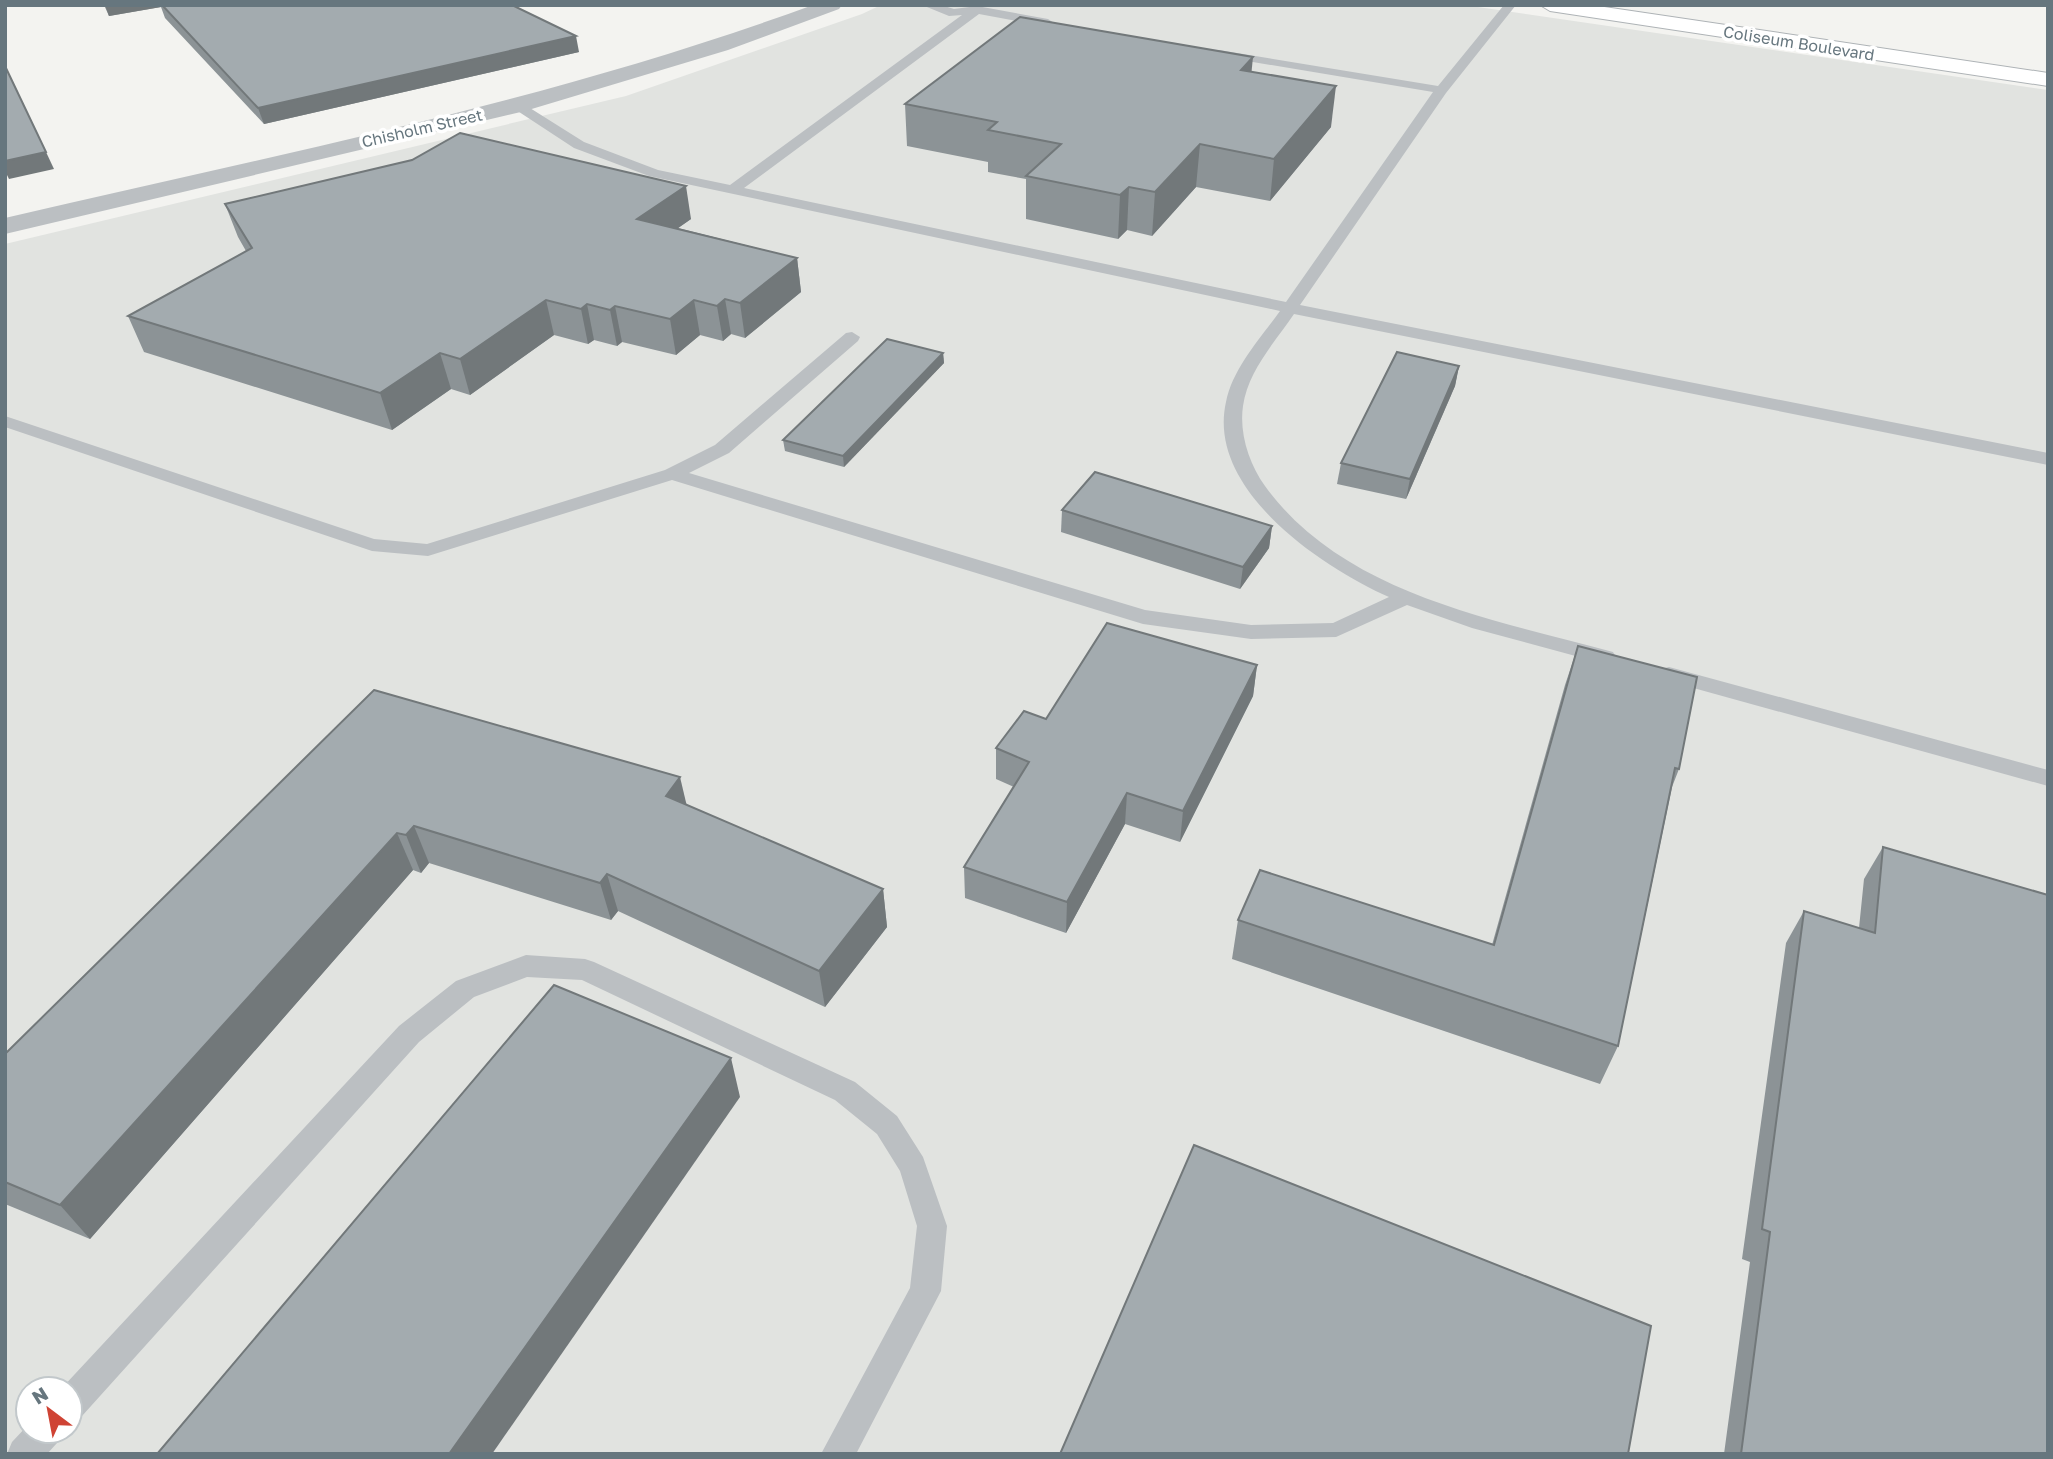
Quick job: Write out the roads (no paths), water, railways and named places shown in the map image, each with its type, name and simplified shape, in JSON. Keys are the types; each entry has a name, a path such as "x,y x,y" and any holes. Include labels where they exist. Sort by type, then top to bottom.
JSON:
{"main road":[{"name":"Coliseum Boulevard","path":"1550,5 2048,80"}],"street":[{"name":"Chisholm Street","path":"5,226 517,106 709,49 832,5"}],"lane":[{"path":"928,5 953,13 977,10 1059,24"},
{"path":"1510,5 1441,90 1244,374 1232,416 1235,440 1243,464 1257,488 1301,535 1355,571 1406,597 1473,620 2048,778"},
{"path":"732,190 977,10"},
{"path":"1209,50 1441,90"},
{"path":"517,106 579,145 654,173 1289,307 2048,459"},
{"path":"5,421 372,545 428,550 672,474 722,449 852,337"},
{"path":"672,474 1143,617 1251,632 1336,630 1406,597"},
{"path":"84,1389 409,1034 465,989 526,966 585,970 845,1091 887,1125 913,1166 932,1226 925,1291 838,1454"}]}
